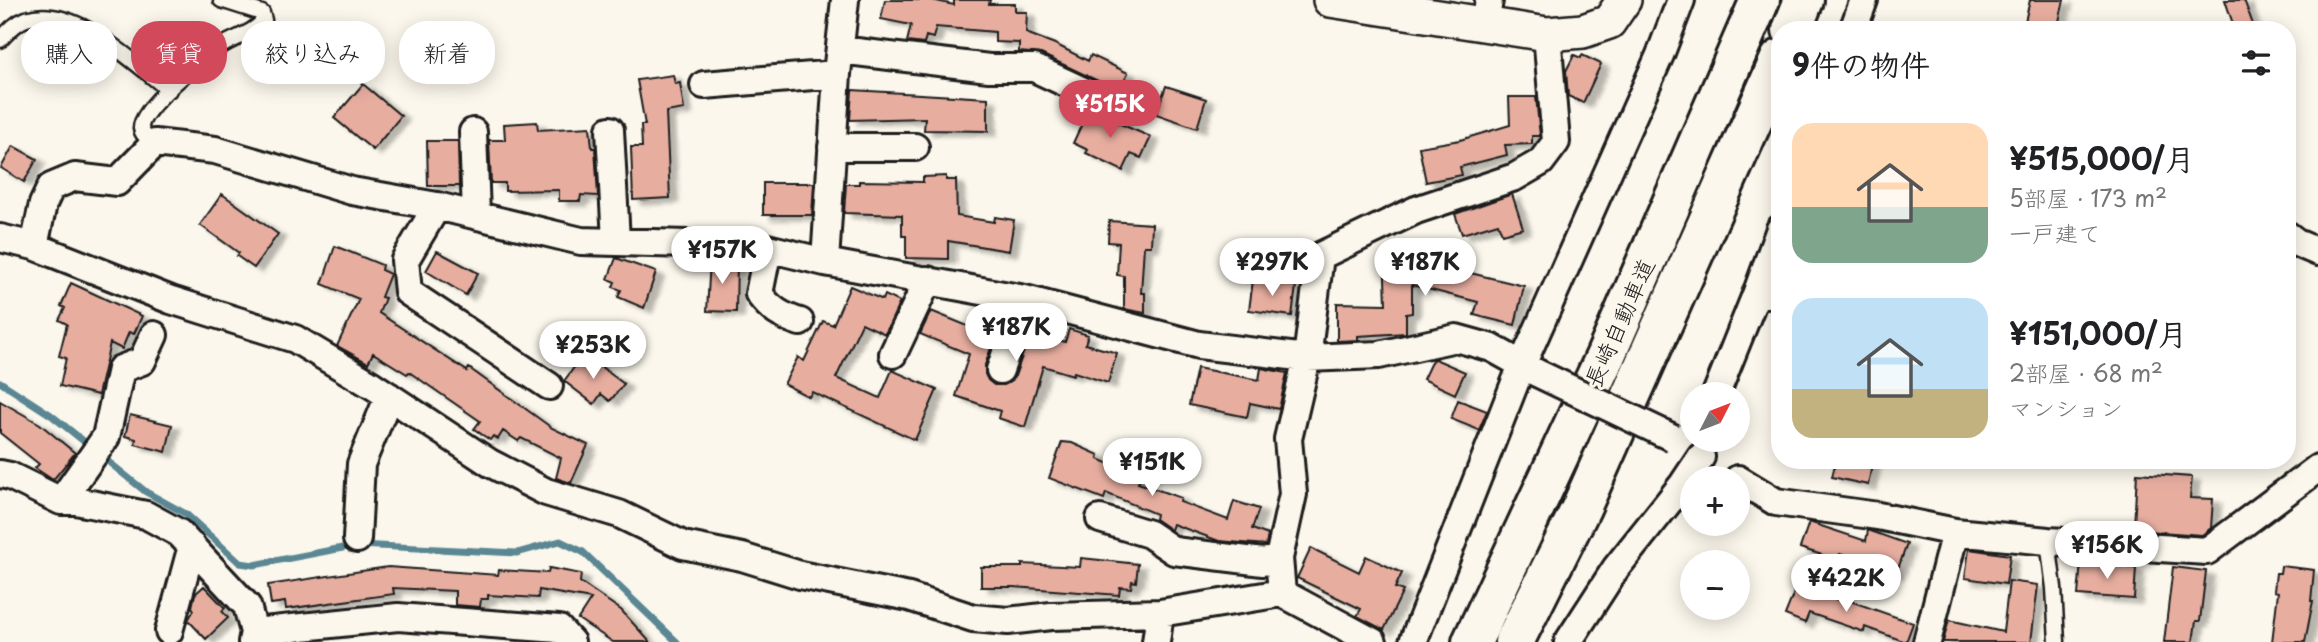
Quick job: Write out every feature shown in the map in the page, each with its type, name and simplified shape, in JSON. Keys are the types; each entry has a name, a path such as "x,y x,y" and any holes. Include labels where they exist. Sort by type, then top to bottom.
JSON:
{"highway":[{"name":"長崎自動車道","path":"1472,642 1605,357 1760,0"},
{"path":"1796,21 1804,0"},
{"name":"長崎自動車道","path":"1514,642 1581,508 1771,78"}],"street":[{"path":"825,262 838,62 845,0"},
{"path":"1330,0 1487,12 1547,34 1583,32 1609,22 1624,0"},
{"path":"1413,642 1681,0"},
{"path":"1856,21 1864,0"},
{"path":"1282,593 1279,558 1293,494 1287,439 1307,358 1320,256 1416,210 1515,177 1541,162 1556,142 1547,34"},
{"path":"704,85 838,62 1034,68 1111,104"},
{"path":"610,130 616,242"},
{"path":"473,132 475,215"},
{"path":"34,246 43,204 51,187 75,177 117,182 155,143 215,150 352,191 437,206 581,241 759,246 825,262 1025,299 1199,345 1307,358 1379,355 1457,338 1492,348 1529,369 1680,441"},
{"path":"832,147 915,148"},
{"path":"437,206 405,260 408,292 549,386"},
{"path":"0,238 34,246 172,300 295,339 389,396 490,463 546,492 619,514 682,545 742,557 800,575 909,597 973,618 1008,621 1051,616 1160,612 1282,593 1373,642"},
{"path":"2296,242 2318,253"},
{"path":"768,249 759,294 768,307 780,316 800,322"},
{"path":"893,354 928,280"},
{"path":"1722,382 1768,293"},
{"path":"1000,370 1025,299"},
{"path":"61,501 106,437 121,369 142,361 154,335"},
{"path":"356,539 361,464 389,396"},
{"path":"1568,642 1616,568 1683,484 1690,452"},
{"path":"1700,452 1720,466"},
{"path":"1750,486 1776,502 1878,516 1955,532 2207,551 2318,468"},
{"path":"0,474 10,476 61,501 76,501 146,515 179,533 247,606 253,637 398,617 559,629 571,642"},
{"path":"1100,519 1149,534 1174,551 1264,562 1279,558"},
{"path":"1927,642 1955,532"},
{"path":"169,631 192,547"},
{"path":"1156,642 1160,612"}],"lane":[{"path":"155,143 144,135 141,126 146,114 195,63 226,43 255,31 264,20 262,13 221,0"},
{"path":"0,40 15,24 27,19 66,19 96,34 169,90"},
{"path":"2048,541 2057,642"}],"building":[{"path":"885,0 932,0 954,5 954,0 990,0 989,4 1015,4 1015,12 1027,12 1026,33 1088,61 1091,55 1128,73 1119,91 1041,54 1019,52 1019,43 995,42 995,32 936,27 933,38 926,36 924,44 907,42 911,25 881,19"},
{"path":"2030,0 2064,0 2059,21 2025,21"},
{"path":"2225,0 2244,0 2252,21 2232,21"},
{"path":"1574,55 1581,58 1582,55 1601,64 1583,103 1568,96 1566,71"},
{"path":"673,75 675,84 680,83 684,109 666,112 670,198 633,200 631,147 642,147 641,125 645,125 637,80"},
{"path":"363,84 401,116 373,150 334,118"},
{"path":"1166,86 1206,99 1197,128 1156,114"},
{"path":"852,90 988,98 988,131 924,130 925,118 850,120"},
{"path":"1509,97 1536,97 1540,136 1532,136 1532,144 1505,145 1507,155 1460,167 1462,175 1426,182 1419,147 1460,140 1510,125"},
{"path":"1083,108 1151,137 1141,158 1131,154 1123,171 1086,153 1088,150 1073,143 1086,115 1081,113"},
{"path":"537,122 538,130 590,127 592,148 595,148 598,196 581,195 580,201 559,201 559,190 505,191 505,183 491,183 489,140 505,140 504,124"},
{"path":"427,141 458,141 459,186 428,186"},
{"path":"13,146 37,159 24,182 1,168"},
{"path":"946,176 946,180 956,180 957,216 994,222 995,217 1014,220 1009,251 948,241 948,259 906,258 902,215 844,213 846,184 859,184 859,181 923,182 923,177"},
{"path":"763,183 814,183 812,215 763,215"},
{"path":"222,194 278,234 254,268 237,256 239,253 200,225"},
{"path":"1512,194 1523,228 1502,234 1498,223 1462,234 1455,214"},
{"path":"1109,221 1152,224 1151,246 1144,246 1141,293 1145,293 1145,313 1124,309 1124,276 1117,275 1119,243 1108,242"},
{"path":"335,246 382,265 381,270 390,274 381,297 385,298 379,313 467,371 469,368 552,428 588,445 571,483 556,478 561,458 521,438 518,441 503,431 498,439 493,436 490,440 474,429 480,421 409,372 407,374 373,353 368,363 337,346 359,299 322,284"},
{"path":"437,251 478,273 466,295 426,271"},
{"path":"1384,252 1524,286 1515,325 1474,315 1478,302 1412,285 1412,313 1406,314 1406,333 1358,336 1358,340 1337,341 1337,303 1386,304"},
{"path":"616,258 656,272 644,308 618,297 621,290 613,287 615,282 608,279"},
{"path":"710,260 737,261 736,312 707,311"},
{"path":"1253,280 1296,286 1292,316 1249,310"},
{"path":"71,283 142,316 134,334 129,332 122,349 110,343 98,395 60,386 66,358 59,356 67,324 59,320 65,308 61,306"},
{"path":"850,286 883,300 885,295 900,302 885,334 862,323 836,378 880,398 892,370 937,390 915,440 812,392 809,397 784,384 798,357 804,361 823,321 833,325"},
{"path":"931,311 970,327 974,316 999,325 985,365 985,374 994,385 1004,385 1015,376 1031,331 1065,342 1069,329 1088,335 1085,344 1117,353 1108,383 1043,366 1025,427 998,418 1000,411 956,396 969,354 920,334"},
{"path":"584,354 624,384 610,401 601,394 594,404 564,381"},
{"path":"1435,359 1465,372 1455,394 1423,379"},
{"path":"1197,368 1259,380 1261,368 1287,373 1279,409 1250,403 1247,417 1189,405"},
{"path":"1458,400 1487,411 1479,430 1451,419"},
{"path":"0,401 40,424 75,453 53,480 35,468 39,464 0,433"},
{"path":"130,415 172,425 166,452 135,444 136,439 125,436"},
{"path":"1062,442 1072,443 1099,455 1098,459 1141,477 1138,483 1181,498 1180,502 1228,520 1234,501 1259,509 1252,529 1268,535 1266,545 1219,541 1173,524 1171,530 1155,519 1156,514 1106,493 1104,499 1049,478"},
{"path":"1834,469 1871,469 1868,485 1832,477"},
{"path":"2137,473 2192,477 2190,498 2213,499 2211,528 2202,535 2146,531 2146,527 2134,527"},
{"path":"1809,522 1866,541 1868,530 1907,544 1896,574 1840,554 1838,560 1800,548"},
{"path":"1311,548 1359,572 1366,556 1402,573 1395,588 1403,591 1384,630 1357,616 1361,609 1297,578"},
{"path":"1969,549 2010,555 2006,584 1965,578"},
{"path":"1081,558 1138,564 1136,582 1132,581 1131,588 1120,587 1119,595 981,587 981,567 1022,567 1022,564 1080,567"},
{"path":"2081,562 2136,568 2134,599 2078,595"},
{"path":"2281,566 2314,570 2313,601 2305,642 2272,642 2278,592 2274,591 2276,573 2280,573"},
{"path":"388,567 498,575 499,570 548,573 549,568 581,574 580,582 621,610 650,642 613,642 578,619 591,599 539,590 538,598 488,595 488,599 481,599 480,607 455,605 455,591 393,588 394,594 286,609 285,602 271,604 268,585"},
{"path":"2173,567 2206,571 2200,621 2196,621 2193,642 2164,642"},
{"path":"2009,581 2038,585 2031,642 1943,642 1949,620 2003,632"},
{"path":"1797,585 1913,623 1906,642 1865,627 1864,632 1809,613 1805,623 1785,615"},
{"path":"204,586 225,608 222,611 228,618 206,639 188,620 194,610 192,607 195,594"}],"waterway":[{"path":"0,382 51,415 91,447"},
{"path":"100,455 146,492 186,514 240,563 254,565 358,545 517,553 560,541 583,552 677,642"}]}
